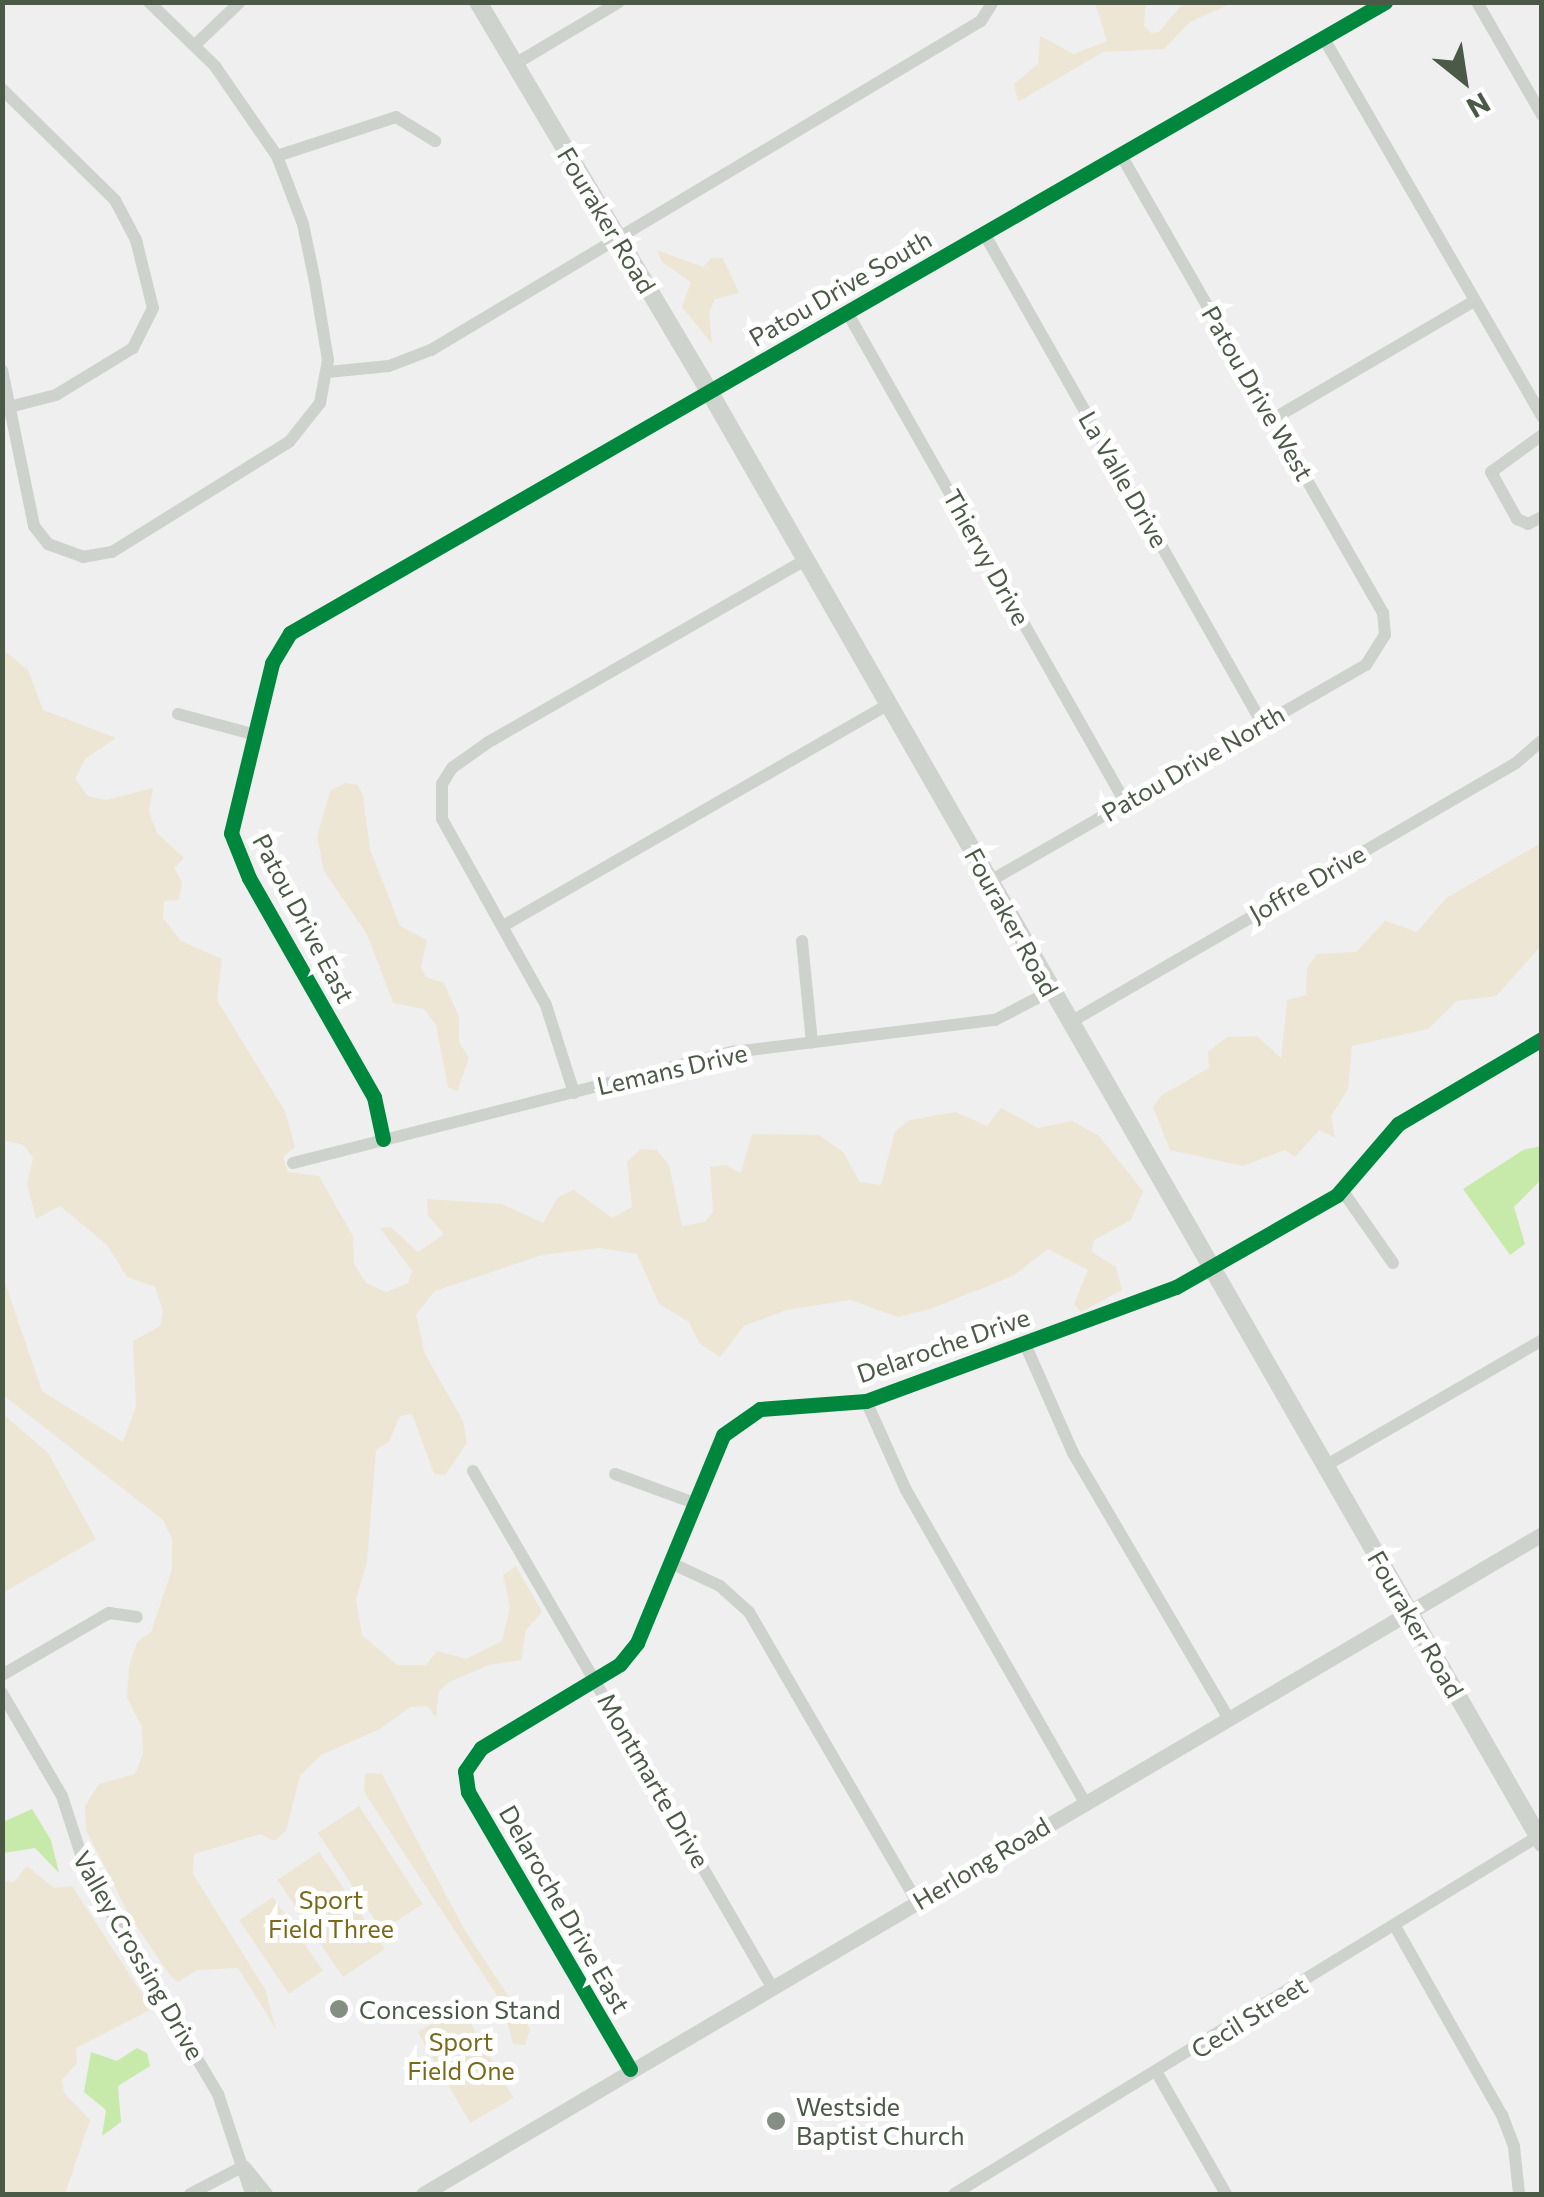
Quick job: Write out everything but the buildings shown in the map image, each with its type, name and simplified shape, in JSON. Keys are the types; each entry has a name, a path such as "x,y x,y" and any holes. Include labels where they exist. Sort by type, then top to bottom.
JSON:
{"main road":[{"name":"Fouraker Road","path":"478,2 709,391 1540,1839"}],"street":[{"path":"2,370 26,506 48,544 66,554 112,552 289,442 313,415 328,372 303,224 277,156 195,45 149,2"},
{"path":"195,45 240,2"},
{"path":"515,64 619,2"},
{"name":"Patou Drive South","path":"319,615 1385,2"},
{"path":"1477,2 1542,115"},
{"path":"328,372 389,366 432,350 989,9"},
{"path":"1324,38 1542,417"},
{"path":"2,89 116,200 136,240 153,296 152,318 133,348 88,378 9,407"},
{"path":"277,156 396,117 435,141"},
{"name":"Patou Drive West","path":"1121,155 1383,614 1385,634"},
{"name":"La Valle Drive","path":"984,235 1262,724"},
{"path":"1273,419 1474,301"},
{"name":"Thiervy Drive","path":"847,312 1125,802"},
{"path":"1542,435 1492,472 1516,519 1528,524 1542,516"},
{"path":"574,1092 546,1005 442,819 440,792 452,768 487,743 805,560"},
{"name":"Patou Drive East","path":"319,615 278,648 232,814 235,850 374,1097 383,1139"},
{"name":"Patou Drive North","path":"990,882 1366,665 1385,634"},
{"path":"503,926 888,704"},
{"path":"178,714 252,734"},
{"name":"Joffre Drive","path":"1069,1023 1516,762 1542,740"},
{"path":"802,941 812,1043"},
{"name":"Lemans Drive","path":"293,1163 732,1052 996,1020 1051,991"},
{"name":"Delaroche Drive","path":"465,1771 480,1748 620,1664 636,1643 692,1502 723,1436 748,1415 783,1404 866,1401 1134,1304 1210,1266 1342,1190 1398,1124 1542,1039"},
{"path":"1342,1190 1393,1263"},
{"path":"1325,1466 1542,1340"},
{"path":"1025,1344 1044,1398 1228,1717"},
{"path":"866,1401 906,1490 1084,1802"},
{"name":"Montmarte Drive","path":"473,1471 772,1986"},
{"path":"615,1474 692,1502"},
{"name":"Herlong Road","path":"422,2194 1542,1534"},
{"path":"670,1563 720,1586 749,1612 916,1902"},
{"path":"2,1675 109,1613 137,1617"},
{"name":"Valley Crossing Drive","path":"2,1693 62,1796 86,1870 218,2094 251,2194"},
{"name":"Delaroche Drive East","path":"465,1771 468,1792 630,2069"},
{"name":"Cecil Street","path":"954,2194 1540,1839"},
{"path":"1396,1928 1502,2114 1514,2147 1518,2194"},
{"path":"1157,2072 1226,2194"},
{"path":"190,2194 244,2166"},
{"name":"Valley Crossing Drive","path":"244,2166 267,2194"}],"green space":[{"path":"1095,3 1146,3 1144,26 1151,33 1159,32 1183,3 1232,3 1190,22 1164,49 1103,52 1018,102 1014,84 1038,64 1040,36 1074,54 1107,41"},
{"path":"657,250 703,267 711,258 723,258 739,293 715,299 709,313 712,344 682,307 691,282 662,262"},
{"path":"3,650 28,670 43,710 116,738 85,759 75,779 88,796 106,800 153,788 149,811 157,833 184,858 174,868 182,882 179,900 164,901 163,918 181,941 222,959 217,1000 285,1111 295,1147 283,1157 288,1172 319,1176 353,1236 354,1264 366,1283 386,1292 408,1283 412,1271 380,1228 391,1227 418,1252 444,1234 428,1216 427,1199 502,1204 543,1223 558,1197 574,1190 612,1218 632,1207 627,1162 641,1149 657,1150 669,1165 682,1226 705,1222 713,1212 710,1167 725,1165 741,1173 752,1134 819,1135 843,1152 860,1182 881,1185 895,1131 910,1120 956,1112 987,1126 1001,1108 1038,1128 1072,1121 1099,1136 1143,1191 1131,1220 1094,1240 1092,1252 1116,1267 1122,1290 1081,1312 1074,1304 1088,1270 1048,1249 1013,1276 930,1309 898,1317 850,1300 786,1310 744,1326 720,1357 699,1343 689,1322 659,1304 637,1254 600,1248 542,1255 435,1291 416,1314 425,1354 463,1421 467,1443 445,1475 434,1474 412,1414 400,1416 389,1442 376,1450 367,1562 356,1599 362,1635 397,1665 426,1665 437,1651 466,1659 502,1641 510,1607 503,1575 516,1566 542,1612 526,1630 521,1660 489,1665 449,1682 439,1691 436,1717 427,1706 410,1707 380,1729 321,1755 300,1775 286,1831 274,1841 261,1834 194,1854 193,1874 265,1989 276,2029 238,1968 197,1970 178,1982 171,1977 129,1915 86,1830 85,1806 99,1784 135,1774 143,1754 142,1727 127,1698 129,1667 137,1642 151,1632 172,1569 172,1539 163,1520 3,1395 3,1277 42,1391 123,1442 136,1406 133,1341 160,1326 163,1311 155,1287 127,1277 107,1245 60,1206 36,1219 27,1184 33,1158 24,1145 3,1140"},
{"path":"345,783 358,785 363,796 370,849 400,926 427,940 421,967 426,977 444,983 459,1017 459,1042 469,1058 457,1091 448,1087 436,1025 424,1009 393,1003 368,936 324,871 317,837 330,791"},
{"path":"1541,843 1541,946 1496,996 1457,1001 1428,1029 1352,1046 1348,1089 1331,1116 1335,1138 1319,1130 1295,1157 1285,1150 1243,1166 1170,1150 1153,1107 1162,1095 1209,1068 1208,1052 1227,1037 1257,1036 1281,1058 1287,1000 1306,995 1307,968 1317,954 1356,952 1385,921 1417,932 1446,898"},
{"path":"2,1413 48,1453 96,1539 3,1593"},
{"path":"365,1773 382,1774 464,1929 530,2029 525,2045 513,2044 502,2003 364,1792"},
{"path":"359,1806 423,1904 382,1931 318,1833"},
{"name":"Sport Field Three","path":"319,1852 384,1949 343,1977 278,1880"},
{"path":"27,1866 54,1888 72,1886 152,2009 76,2048 77,2063 62,2080 64,2093 90,2120 65,2194 3,2194 3,1881 14,1882"},
{"path":"273,1897 323,1971 289,1994 239,1920"},
{"name":"Sport Field One","path":"461,2007 514,2098 470,2123 418,2032"}],"shaded area":[{"path":"1541,1146 1541,1180 1514,1207 1525,1244 1510,1255 1463,1189 1523,1150"},
{"path":"32,1809 51,1840 59,1873 35,1848 3,1853 3,1822"},
{"path":"137,2048 147,2053 150,2066 118,2086 121,2122 102,2136 106,2110 84,2092 91,2052 117,2061"}],"cycle path":[{"path":"383,1139 374,1097 249,878 231,833 272,663 290,633 1385,2"},
{"path":"630,2069 468,1792 465,1771 481,1748 620,1664 637,1643 723,1435 760,1409 866,1401 1176,1287 1337,1195 1398,1124 1542,1039"}],"place":[{"name":"Concession Stand","path":"339,2009"},
{"name":"Westside Baptist Church","path":"776,2121"}]}
